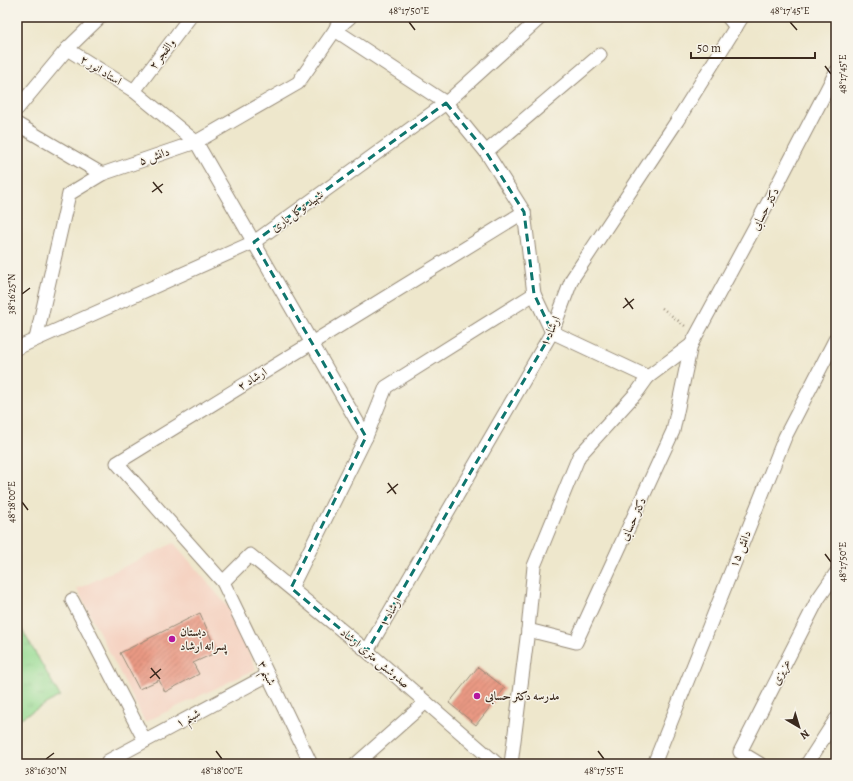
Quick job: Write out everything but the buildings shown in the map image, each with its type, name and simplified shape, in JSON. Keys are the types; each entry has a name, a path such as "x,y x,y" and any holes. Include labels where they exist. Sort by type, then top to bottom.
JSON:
{"street":[{"path":"67,49 100,17"},
{"name":"والفجر ۲","path":"134,91 190,17"},
{"name":"دانش ۵","path":"36,339 69,194 102,174 196,142 298,83 335,30 341,17"},
{"path":"350,17 335,30 446,103 486,152 524,212 534,294 552,332 648,377"},
{"name":"شهید توکل یاری","path":"17,348 254,242 446,103 541,17"},
{"name":"ارشاد ۱","path":"367,651 552,332 572,280 677,121 735,20"},
{"name":"استاد انور ۲","path":"17,109 67,49 134,91 196,142"},
{"path":"486,152 600,55"},
{"name":"دکتر حسابی","path":"528,630 576,642 673,431 694,340 836,72"},
{"path":"17,124 102,174"},
{"path":"196,142 366,437"},
{"name":"ارشاد ۲","path":"223,582 117,463 524,212"},
{"path":"291,588 366,437 386,387 534,294"},
{"name":"دانش ۱۵","path":"654,764 785,437 836,338"},
{"name":"دکتر حسابی","path":"511,764 528,630 534,566 579,456 638,391 648,377 694,340"},
{"name":"صدوشش متری ارشاد","path":"223,582 250,555 367,651 498,764"},
{"name":"عزیزی","path":"760,764 740,752 818,599 836,573"},
{"name":"شبنم ۳","path":"223,582 312,764"},
{"path":"72,600 145,741"},
{"name":"شبنم ۱","path":"109,762 268,675"},
{"path":"356,764 426,702"},
{"path":"807,764 831,731 836,719"}],"path":[{"path":"662,308 694,340"}],"highlighted area":[{"path":"446,103 486,152 524,212 534,294 552,332 367,651 291,588 366,437 254,242"}],"shaded area":[{"name":"دبستان پسرانه ارشاد","path":"174,543 229,608 256,669 145,722 77,589"}],"green space":[{"path":"17,621 60,696 17,720"}],"place":[{"name":"دبستان پسرانه ارشاد","path":"172,639"},
{"name":"مدرسه دکتر حسابی","path":"477,696"}]}
